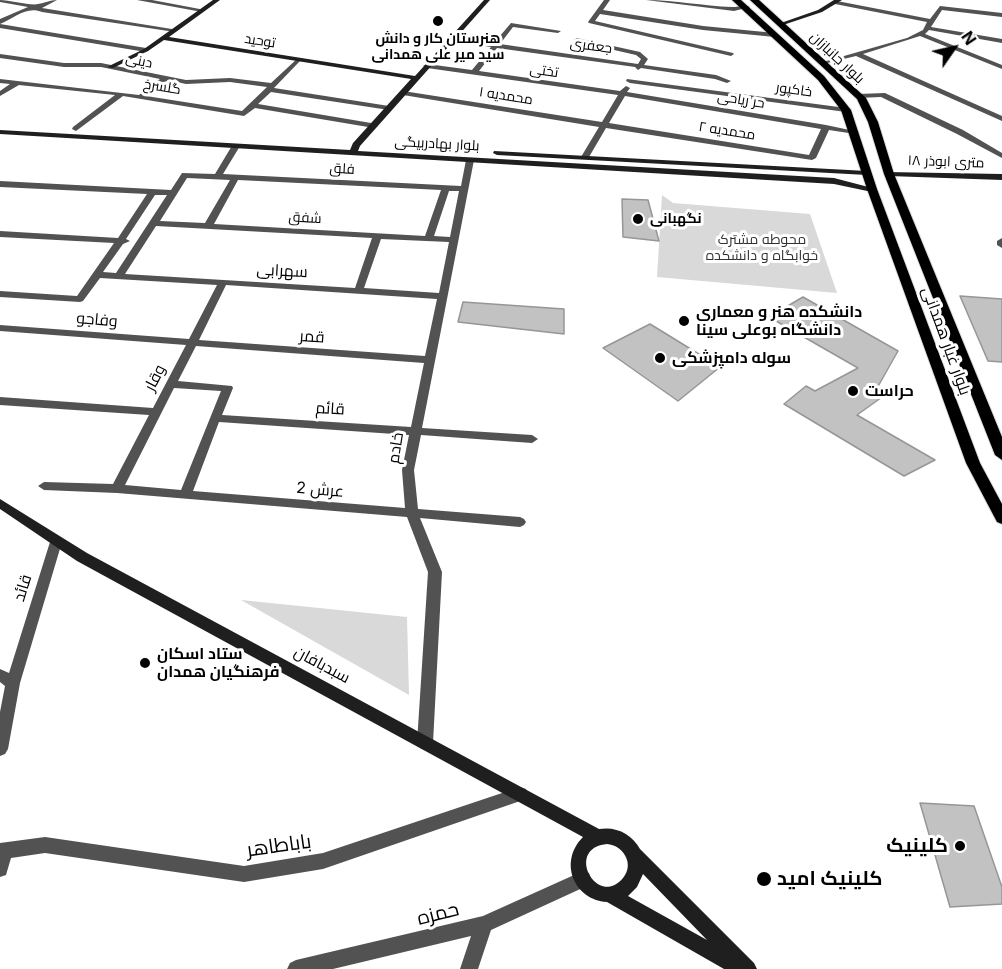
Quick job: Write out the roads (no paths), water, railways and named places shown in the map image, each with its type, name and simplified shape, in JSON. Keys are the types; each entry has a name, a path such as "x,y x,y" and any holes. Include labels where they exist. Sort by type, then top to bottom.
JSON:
{"main road":[{"name":"بلوار جانبازان","path":"736,0 821,78 846,110 867,173"},
{"name":"بلوار جانبازان","path":"754,0 825,63 858,96 873,123 891,178"},
{"name":"بلوار غبار همدانی","path":"867,173 973,463 1002,518"},
{"name":"بلوار غبار همدانی","path":"891,178 1002,455"}],"street":[{"path":"0,0 175,30"},
{"path":"0,24 25,9 54,0"},
{"path":"140,0 202,10"},
{"path":"111,68 146,50 217,0"},
{"path":"355,149 487,0"},
{"path":"607,0 591,22 731,54"},
{"path":"650,0 734,9 747,8"},
{"path":"781,24 820,11 838,1 932,21"},
{"path":"825,63 920,34 927,28 940,8 1002,15"},
{"path":"600,12 703,28 775,35"},
{"path":"0,24 146,50"},
{"path":"474,73 511,24 558,31"},
{"path":"697,33 703,28"},
{"path":"927,28 1002,41"},
{"path":"920,34 1002,67"},
{"name":"توحید","path":"164,38 416,78"},
{"path":"683,43 690,38"},
{"name":"جعفری","path":"452,39 639,65 716,77 727,81"},
{"path":"577,40 638,53 645,58 585,157"},
{"path":"856,54 1002,119"},
{"name":"دینی","path":"0,56 63,65 89,64 192,83 230,80 389,108"},
{"path":"252,105 298,60"},
{"name":"تختی","path":"427,66 623,94"},
{"path":"140,98 165,79"},
{"name":"گلسرخ","path":"0,81 122,94 244,114 252,105"},
{"name":"خاکپور","path":"630,81 846,110"},
{"path":"0,94 17,83"},
{"name":"محمدیه ۱","path":"403,93 604,126"},
{"path":"76,129 122,94"},
{"name":"حر ریاحی","path":"623,94 855,132"},
{"path":"858,96 882,95 960,132 1002,156"},
{"path":"252,105 374,126"},
{"name":"بلوار بهادربیگی","path":"0,124 355,149 470,160 834,181 872,189"},
{"name":"محمدیه ۲","path":"604,126 812,159 826,127"},
{"name":"بلوار بهادربیگی","path":"0,132 236,146 585,157 867,173"},
{"path":"218,176 236,146"},
{"name":"خادم","path":"425,743 435,572 412,514 408,470 470,160"},
{"name":"فلق","path":"173,193 185,175 465,189"},
{"path":"208,226 236,177"},
{"name":"۱۸ متری ابوذر","path":"891,178 1002,177"},
{"path":"0,184 173,193 119,276"},
{"path":"429,238 446,188"},
{"path":"0,294 80,298 153,192"},
{"name":"شفق","path":"154,223 454,240"},
{"path":"0,234 141,242"},
{"path":"359,290 378,235"},
{"name":"سهرابی","path":"97,275 443,296"},
{"name":"وقار","path":"117,489 223,282"},
{"name":"وفاجو","path":"0,328 192,343"},
{"name":"قمر","path":"192,343 430,360"},
{"path":"171,384 228,388 185,495"},
{"path":"0,401 156,412"},
{"name":"قائم","path":"215,418 532,439"},
{"name":"عرش 2","path":"44,486 117,489 520,522"},
{"name":"سبدبافان","path":"0,503 56,542 598,837"},
{"name":"قائد","path":"0,749 13,683 56,542"},
{"path":"0,675 13,683"},
{"name":"باباطاهر","path":"2,851 45,845 244,874 323,861 520,794"},
{"path":"742,969 609,894 589,887 579,871 580,853 584,846 598,837 606,836 622,841 748,969"},
{"path":"0,869 2,851"},
{"path":"609,894 619,893 634,881 637,872 633,853"},
{"name":"حمزه","path":"296,969 355,962 484,924 583,879"},
{"path":"469,969 484,924"}],"place":[{"name":"هنرستان کار و دانش سید میر علی همدانی","path":"438,21"},
{"name":"نگهبانی","path":"638,219"},
{"name":"دانشکده هنر و معماری دانشگاه بوعلی سینا","path":"684,321"},
{"name":"سوله دامپزشکی","path":"660,358"},
{"name":"حراست","path":"853,391"},
{"name":"ستاد اسکان فرهنگیان همدان","path":"145,663"},
{"name":"کلینیک","path":"960,846"},
{"name":"کلینیک امید","path":"764,879"}],"park label":[{"name":"محوطه مشترک خوابگاه و دانشکده","path":"762,248"}]}
